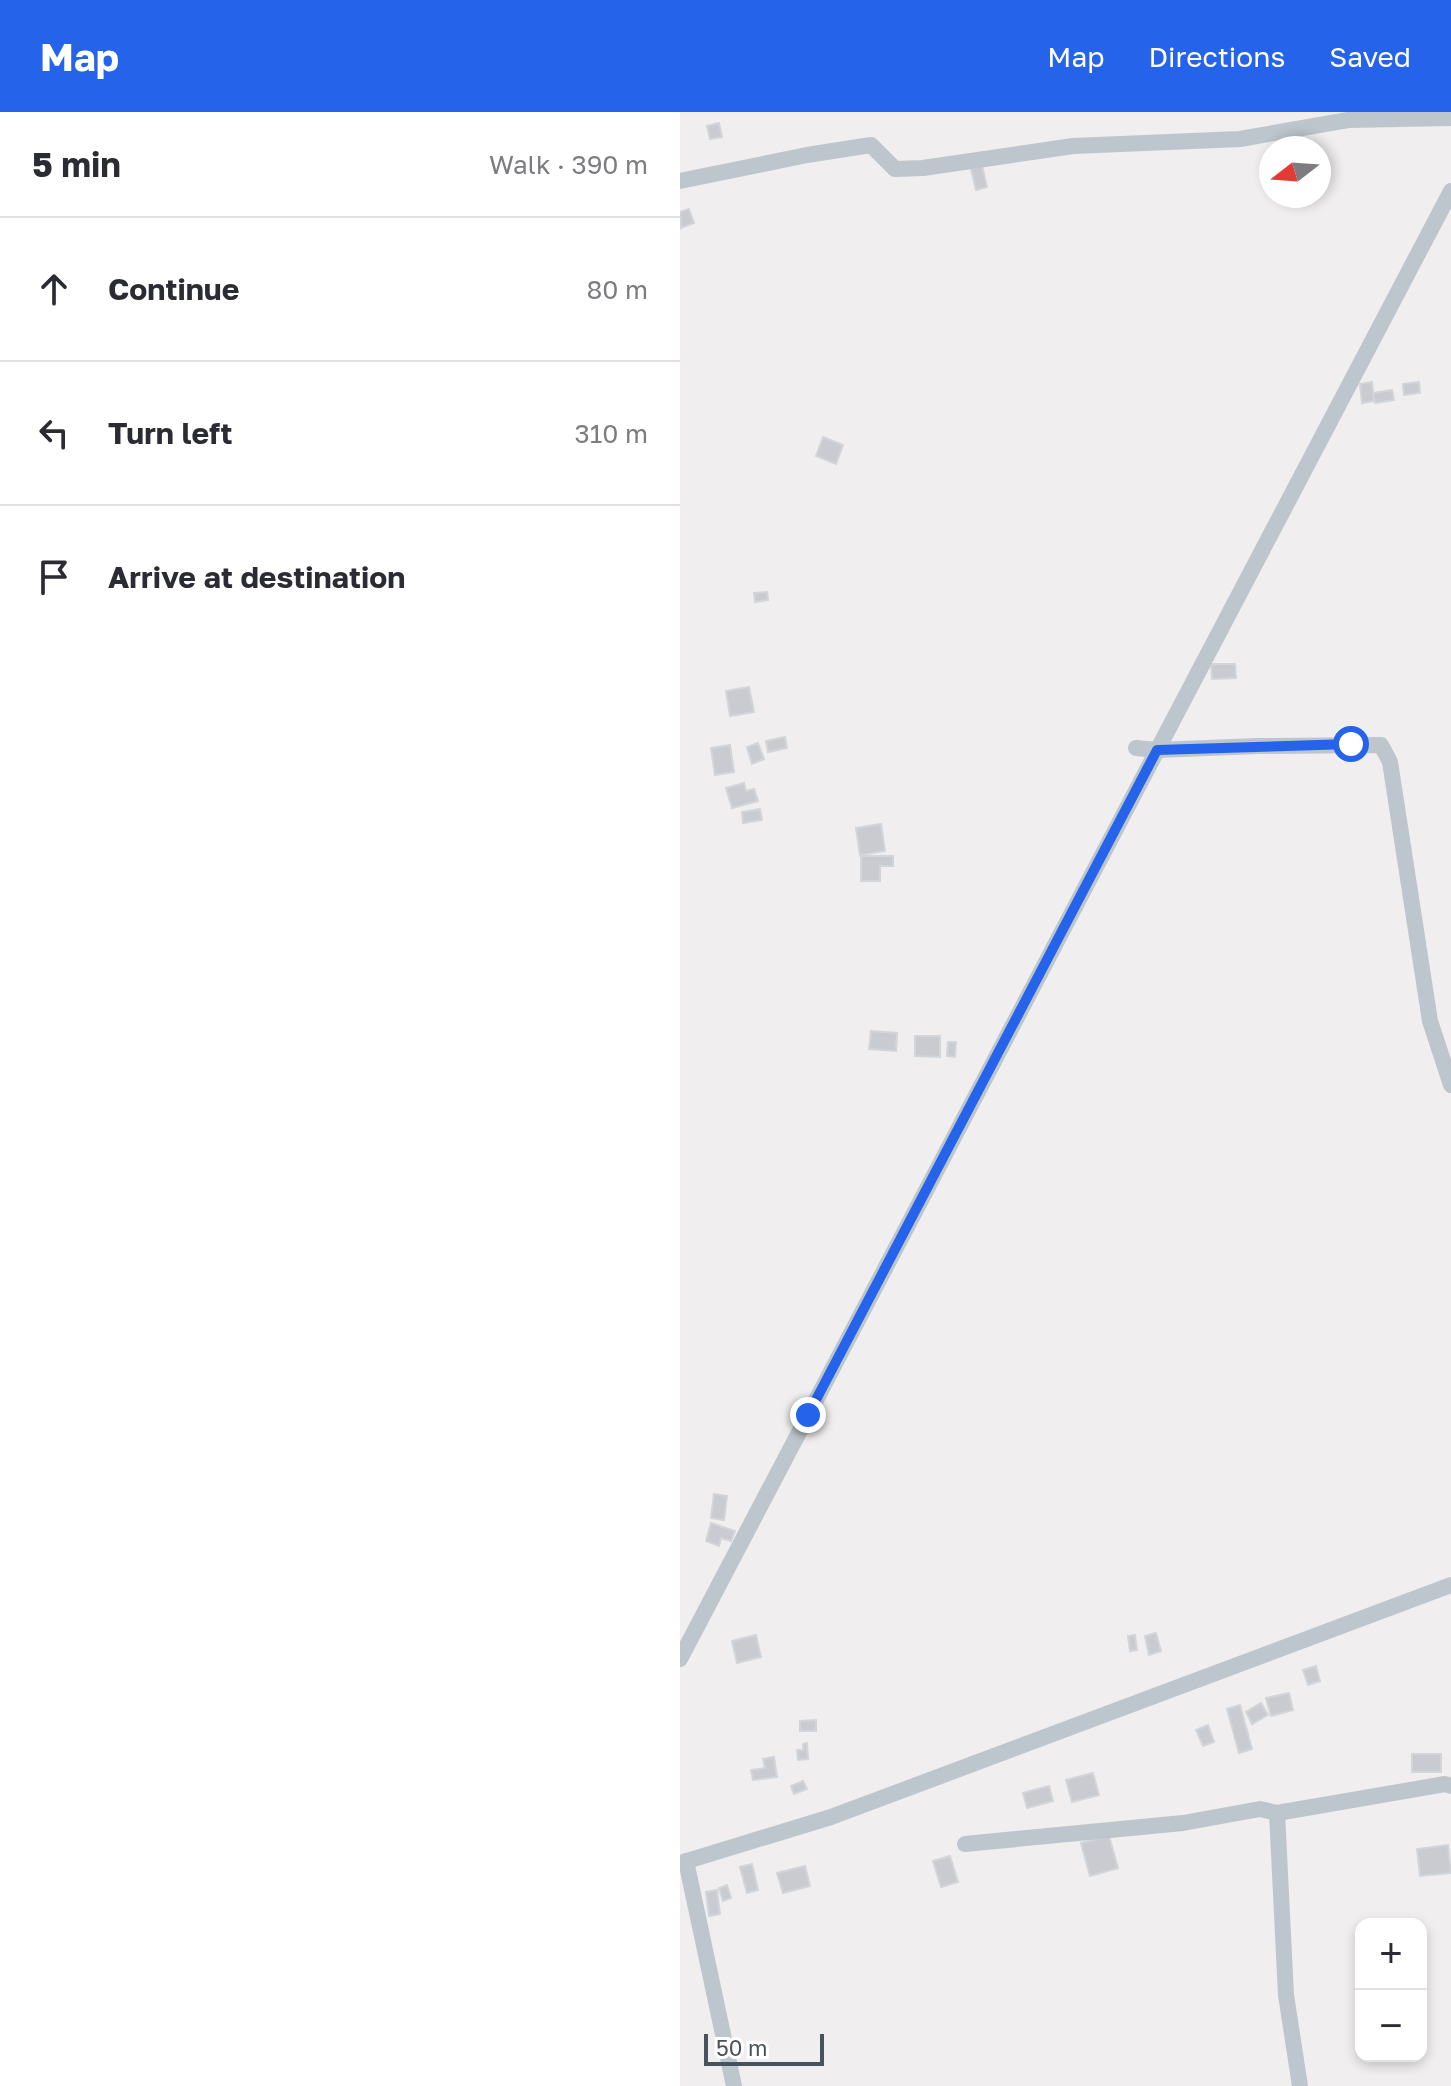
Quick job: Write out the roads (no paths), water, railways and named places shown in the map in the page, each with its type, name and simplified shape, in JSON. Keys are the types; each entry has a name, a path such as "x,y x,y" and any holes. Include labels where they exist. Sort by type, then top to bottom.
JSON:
{"street":[{"path":"680,181 871,145 895,169 923,168 1073,146 1240,139 1348,120 1451,118"},
{"path":"680,1659 1451,191"},
{"path":"1136,748 1381,745 1390,762 1430,1021 1451,1085"},
{"path":"734,2086 683,1862 831,1817 1451,1585"},
{"path":"965,1844 1183,1823 1260,1809 1277,1813 1445,1784 1451,1786"},
{"path":"1277,1813 1286,1995 1300,2086"}]}
